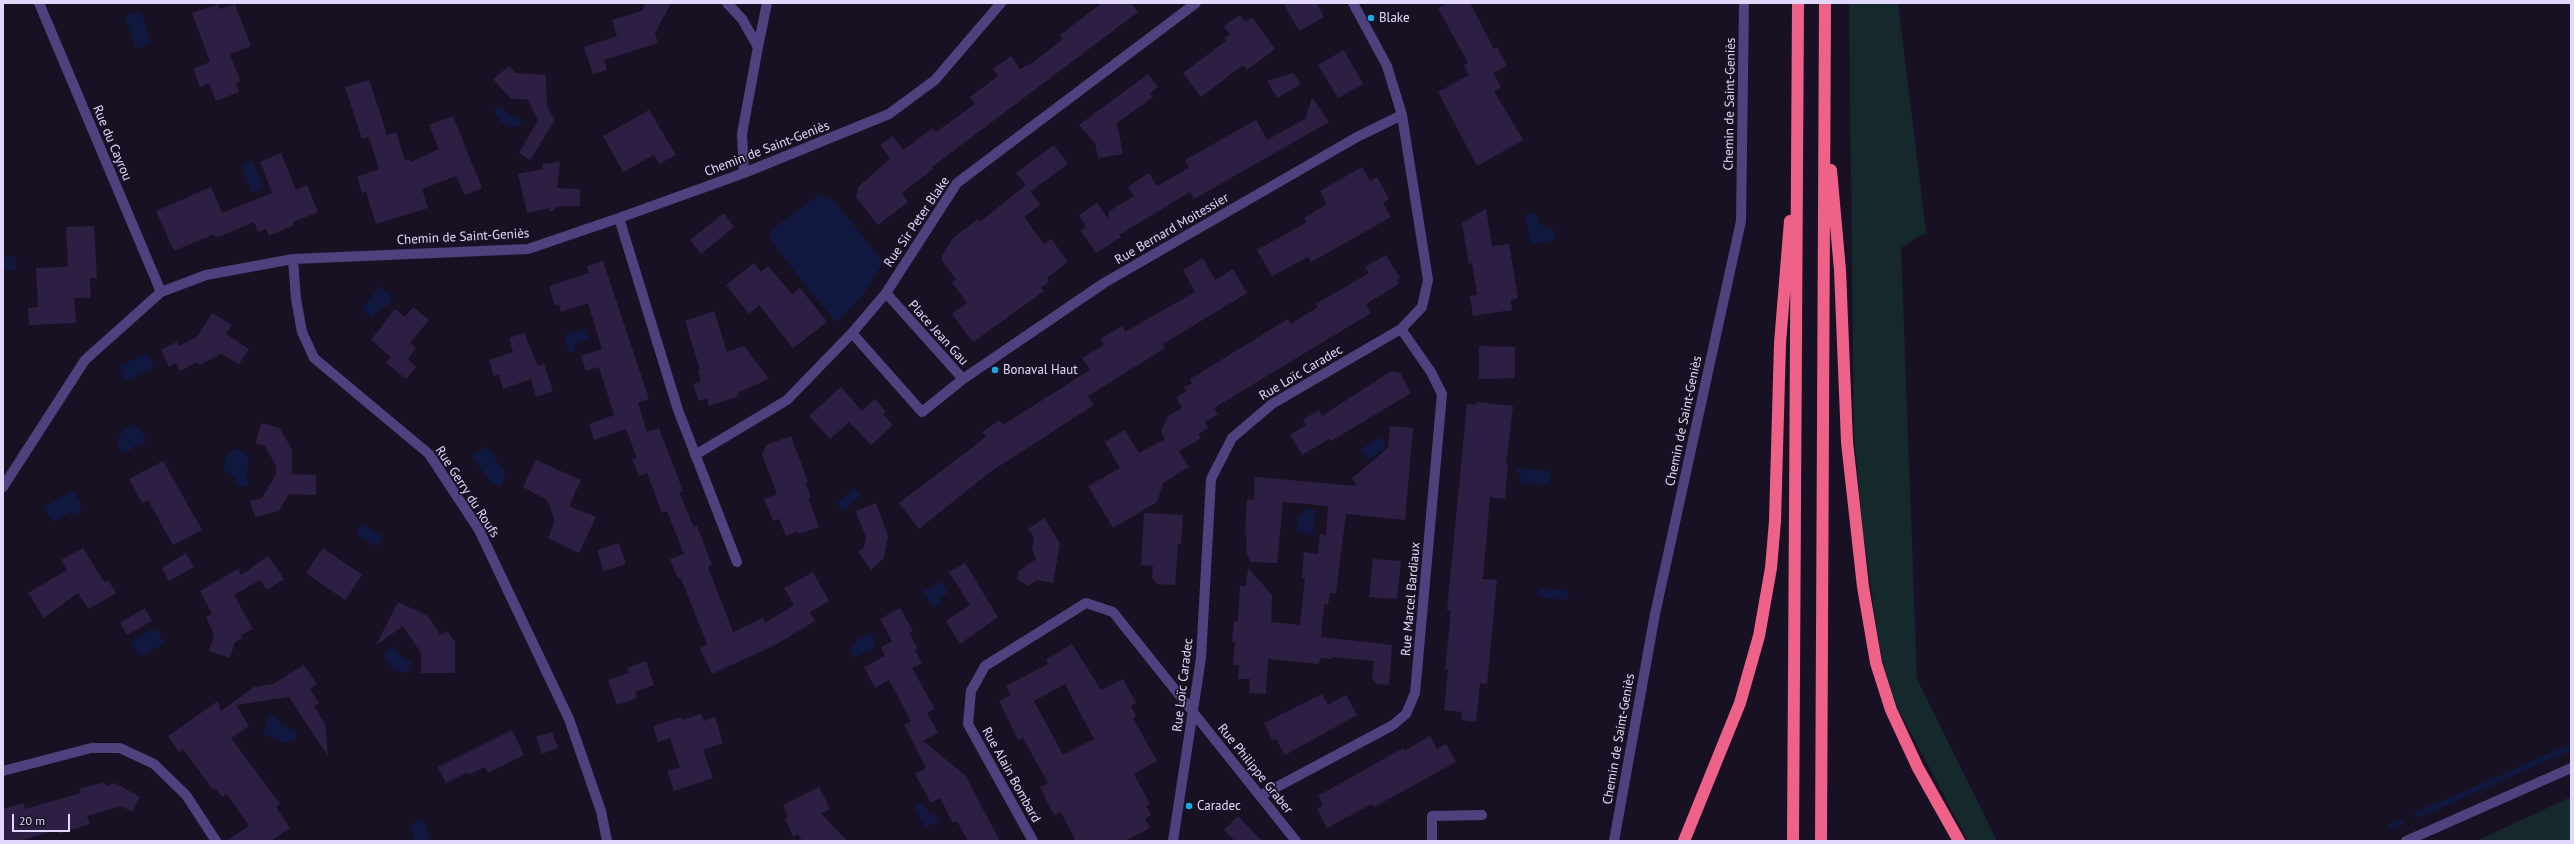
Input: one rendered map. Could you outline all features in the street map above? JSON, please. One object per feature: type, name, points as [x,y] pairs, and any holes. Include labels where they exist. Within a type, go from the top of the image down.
[{"type":"highway","points":[[1793,841],[1798,3]]},
{"type":"highway","points":[[1821,841],[1825,3]]},
{"type":"highway","points":[[1824,103],[1840,270],[1847,442],[1863,587],[1876,663],[1891,710],[1918,768],[1959,841]]},
{"type":"highway","points":[[1684,841],[1740,703],[1759,636],[1771,568],[1786,253],[1797,172]]},
{"type":"street","name":"Rue du Cayrou","points":[[39,3],[161,292]]},
{"type":"street","points":[[727,3],[742,19],[758,47]]},
{"type":"street","points":[[744,173],[742,134],[767,3]]},
{"type":"street","name":"Chemin de Saint-Geniès","points":[[3,487],[85,360],[161,292],[206,275],[293,259],[528,249],[619,218],[744,173],[849,132],[889,114],[935,80],[1001,3]]},
{"type":"street","name":"Rue Sir Peter Blake","points":[[695,455],[787,400],[852,333],[886,293],[957,183],[1196,3]]},
{"type":"street","name":"Rue Loïc Caradec","points":[[1173,841],[1201,658],[1211,479],[1232,438],[1272,404],[1401,329],[1422,307],[1428,280],[1402,114],[1387,66],[1353,3]]},
{"type":"street","name":"Chemin de Saint-Geniès","points":[[1614,841],[1655,614],[1741,221],[1744,3]]},
{"type":"street","name":"Rue Bernard Moitessier","points":[[963,379],[1104,283],[1357,137],[1402,114]]},
{"type":"street","points":[[619,218],[678,410],[737,562]]},
{"type":"street","name":"Rue Gerry du Roufs","points":[[293,259],[296,299],[302,332],[314,358],[429,454],[479,530],[569,719],[601,811],[607,841]]},
{"type":"street","name":"Place Jean Gau","points":[[852,333],[922,412],[963,379],[886,293]]},
{"type":"street","name":"Rue Marcel Bardiaux","points":[[1260,796],[1392,725],[1406,714],[1415,693],[1442,394],[1431,372],[1401,329]]},
{"type":"street","name":"Rue Alain Bombard","points":[[1033,841],[968,724],[970,692],[985,666],[1086,603],[1113,612],[1193,713]]},
{"type":"street","name":"Rue Philippe Graber","points":[[1193,713],[1296,841]]},
{"type":"street","points":[[3,771],[91,748],[120,748],[154,764],[186,795],[216,841]]},
{"type":"street","points":[[2406,841],[2571,768]]},
{"type":"street","points":[[1432,841],[1432,816],[1482,816]]},
{"type":"green space","points":[[1849,3],[1898,3],[1926,232],[1901,248],[1917,679],[1997,841],[1968,841],[1894,701],[1881,656],[1863,533],[1854,435]]},
{"type":"green space","points":[[2571,797],[2571,841],[2476,841]]},
{"type":"water","points":[[141,11],[151,43],[136,49],[125,16]]},
{"type":"water","points":[[500,106],[508,114],[520,120],[521,126],[510,127],[500,121],[494,111],[495,108]]},
{"type":"water","points":[[252,161],[264,188],[252,193],[241,166]]},
{"type":"water","points":[[818,195],[834,200],[883,262],[863,295],[836,323],[771,241],[771,230]]},
{"type":"water","points":[[1536,213],[1538,222],[1545,228],[1553,227],[1556,240],[1531,244],[1525,215]]},
{"type":"water","points":[[15,256],[16,270],[3,270],[3,257]]},
{"type":"water","points":[[380,286],[391,296],[391,299],[388,305],[377,312],[372,318],[362,309]]},
{"type":"water","points":[[586,329],[589,339],[574,344],[576,351],[569,353],[564,335]]},
{"type":"water","points":[[147,353],[154,367],[126,381],[119,367]]},
{"type":"water","points":[[134,423],[145,437],[146,442],[141,446],[135,445],[131,450],[121,453],[117,440],[123,431]]},
{"type":"water","points":[[1381,437],[1386,444],[1384,450],[1368,460],[1361,449]]},
{"type":"water","points":[[487,446],[506,474],[501,486],[492,484],[472,456]]},
{"type":"water","points":[[233,450],[243,451],[249,460],[246,476],[249,484],[236,486],[235,476],[226,472],[224,468],[225,458]]},
{"type":"water","points":[[1517,468],[1550,471],[1549,485],[1520,483],[1521,474],[1517,474]]},
{"type":"water","points":[[854,487],[861,495],[844,511],[837,504]]},
{"type":"water","points":[[73,490],[81,505],[79,506],[82,512],[75,516],[72,511],[53,522],[44,508]]},
{"type":"water","points":[[1306,509],[1315,510],[1313,534],[1297,532],[1298,515],[1304,513]]},
{"type":"water","points":[[362,524],[383,537],[377,547],[356,534]]},
{"type":"water","points":[[941,581],[948,593],[939,599],[941,603],[934,608],[923,591]]},
{"type":"water","points":[[1539,588],[1568,591],[1567,600],[1538,597]]},
{"type":"water","points":[[156,628],[165,643],[140,657],[131,642]]},
{"type":"water","points":[[871,633],[875,640],[873,648],[854,658],[850,649],[856,641]]},
{"type":"water","points":[[394,646],[401,657],[412,662],[406,674],[392,668],[383,654]]},
{"type":"water","points":[[270,713],[277,718],[281,725],[296,731],[296,740],[285,743],[263,734]]},
{"type":"water","points":[[922,803],[932,816],[935,815],[939,821],[926,828],[914,807]]},
{"type":"water","points":[[422,819],[432,841],[416,841],[409,825]]},
{"type":"building","points":[[646,3],[671,3],[655,33],[658,43],[604,60],[607,70],[593,74],[584,47],[617,36],[612,20],[642,11]]},
{"type":"building","points":[[1102,3],[1131,3],[1138,12],[932,167],[933,169],[902,193],[908,202],[878,225],[856,197],[858,187],[890,159],[880,145],[893,136],[903,150],[933,128],[936,132],[975,104],[970,97],[998,76],[993,69],[1011,56],[1020,69],[1032,63],[1063,39],[1060,35]]},
{"type":"building","points":[[1283,3],[1317,3],[1324,17],[1299,31]]},
{"type":"building","points":[[1448,3],[1470,3],[1494,49],[1497,47],[1507,66],[1493,73],[1501,87],[1494,91],[1523,140],[1477,166],[1438,92],[1469,75],[1464,65],[1468,63],[1438,8]]},
{"type":"building","points":[[218,4],[220,9],[235,4],[251,46],[230,54],[240,81],[236,83],[239,92],[216,101],[209,83],[200,87],[193,69],[210,62],[192,13]]},
{"type":"building","points":[[1240,15],[1245,22],[1252,17],[1275,49],[1247,70],[1243,65],[1201,97],[1183,73],[1226,41],[1224,38],[1230,34],[1224,26]]},
{"type":"building","points":[[1344,50],[1363,84],[1338,98],[1318,65]]},
{"type":"building","points":[[509,66],[515,73],[546,75],[547,106],[555,120],[530,160],[519,153],[538,120],[527,99],[511,99],[493,79]]},
{"type":"building","points":[[1293,73],[1301,84],[1277,98],[1267,81]]},
{"type":"building","points":[[1148,74],[1158,87],[1150,93],[1153,97],[1117,123],[1123,154],[1098,158],[1095,143],[1079,125]]},
{"type":"building","points":[[369,80],[387,135],[396,132],[405,161],[410,159],[410,162],[439,149],[429,125],[453,116],[482,188],[465,195],[456,176],[422,189],[428,208],[376,224],[366,192],[362,193],[357,177],[379,169],[369,137],[362,139],[345,87]]},
{"type":"building","points":[[1312,98],[1329,122],[1194,199],[1190,192],[1119,235],[1121,237],[1096,253],[1081,231],[1086,227],[1079,215],[1097,203],[1110,221],[1108,212],[1134,196],[1128,187],[1149,173],[1157,186],[1189,168],[1185,160],[1256,120],[1267,140],[1305,119]]},
{"type":"building","points":[[649,110],[676,155],[659,164],[654,155],[623,172],[603,136]]},
{"type":"building","points":[[1054,145],[1068,164],[1031,191],[1027,186],[1040,205],[1024,217],[1044,244],[1051,239],[1068,262],[1047,278],[1049,282],[1041,287],[1044,291],[973,342],[952,314],[967,303],[952,282],[956,279],[942,261],[942,256],[953,238],[978,219],[980,222],[1026,185],[1016,173]]},
{"type":"building","points":[[281,153],[296,190],[307,185],[318,212],[293,222],[294,225],[269,236],[266,229],[258,232],[254,222],[216,238],[214,234],[174,251],[156,211],[211,187],[222,213],[272,193],[260,162]]},
{"type":"building","points":[[560,162],[557,188],[580,189],[580,206],[562,206],[555,207],[554,211],[550,211],[550,208],[527,213],[518,174],[543,169],[542,164]]},
{"type":"building","points":[[1362,167],[1370,181],[1377,177],[1389,199],[1383,203],[1391,217],[1311,262],[1308,257],[1272,276],[1257,250],[1307,222],[1304,218],[1327,204],[1320,191]]},
{"type":"building","points":[[1486,209],[1492,246],[1509,244],[1518,298],[1511,300],[1512,310],[1473,316],[1470,296],[1477,295],[1472,263],[1469,264],[1462,223]]},
{"type":"building","points":[[724,213],[734,227],[701,254],[690,240]]},
{"type":"building","points":[[94,226],[97,278],[90,278],[91,298],[74,298],[76,323],[29,325],[28,308],[38,307],[36,268],[68,267],[66,227]]},
{"type":"building","points":[[1386,255],[1400,278],[1397,279],[1399,284],[1366,304],[1371,313],[1214,408],[1218,414],[1205,422],[1208,428],[1198,434],[1201,438],[1179,451],[1189,467],[1163,483],[1157,502],[1113,528],[1088,486],[1120,468],[1105,442],[1125,430],[1139,453],[1165,439],[1161,432],[1168,416],[1182,408],[1176,397],[1187,391],[1184,387],[1192,383],[1190,379],[1288,319],[1291,324],[1318,307],[1316,304],[1369,273],[1365,267]]},
{"type":"building","points":[[1203,258],[1215,280],[1233,269],[1247,293],[1163,344],[1165,348],[1088,396],[1094,405],[990,472],[919,529],[899,503],[986,437],[982,432],[1000,420],[1003,425],[1090,370],[1082,358],[1104,345],[1100,339],[1122,326],[1125,332],[1195,292],[1183,270]]},
{"type":"building","points":[[603,261],[649,399],[638,403],[647,432],[659,428],[683,491],[679,492],[694,527],[697,526],[712,565],[708,567],[733,632],[763,618],[765,623],[794,605],[784,588],[813,572],[829,601],[810,612],[815,621],[775,645],[712,674],[700,648],[707,644],[681,578],[678,579],[670,559],[684,554],[667,511],[662,513],[647,473],[639,476],[632,459],[637,458],[626,429],[594,440],[589,424],[614,415],[599,367],[586,371],[581,356],[602,349],[588,303],[561,312],[559,304],[555,306],[549,286],[589,273],[587,266]]},
{"type":"building","points":[[754,263],[761,272],[768,266],[792,294],[800,288],[827,322],[793,348],[759,305],[749,314],[726,285]]},
{"type":"building","points":[[413,307],[429,320],[410,343],[416,348],[408,359],[416,367],[406,379],[386,363],[391,357],[371,340],[395,309],[405,317]]},
{"type":"building","points":[[714,311],[727,352],[744,346],[769,379],[737,393],[739,396],[709,406],[707,398],[699,401],[693,384],[701,381],[698,371],[700,370],[685,321]]},
{"type":"building","points":[[212,313],[232,325],[226,334],[249,349],[239,364],[221,354],[199,365],[197,362],[180,371],[176,363],[169,367],[161,350],[177,342],[179,346],[197,337]]},
{"type":"building","points":[[524,333],[538,366],[544,364],[553,391],[536,397],[531,379],[503,389],[499,374],[494,376],[489,360],[513,352],[509,338]]},
{"type":"building","points":[[1479,346],[1515,347],[1515,378],[1479,379]]},
{"type":"building","points":[[1391,371],[1400,373],[1411,393],[1331,441],[1329,439],[1302,455],[1290,435],[1306,425],[1303,420],[1319,410],[1322,416]]},
{"type":"building","points":[[841,387],[862,411],[875,399],[886,412],[883,414],[893,425],[871,445],[849,422],[830,439],[809,416]]},
{"type":"building","points":[[1476,402],[1513,406],[1506,464],[1508,464],[1505,499],[1490,497],[1483,579],[1497,580],[1487,684],[1480,683],[1476,722],[1461,720],[1462,712],[1444,710],[1448,669],[1445,669],[1451,611],[1447,610],[1467,404],[1476,405]]},
{"type":"building","points":[[261,423],[280,428],[292,450],[292,474],[316,475],[316,495],[289,494],[279,511],[255,517],[250,501],[262,498],[276,474],[276,466],[265,446],[256,443]]},
{"type":"building","points":[[1390,426],[1413,428],[1405,520],[1346,514],[1336,593],[1330,593],[1328,605],[1324,604],[1321,637],[1392,645],[1389,685],[1377,684],[1372,678],[1374,661],[1333,657],[1332,659],[1320,658],[1319,664],[1268,659],[1266,694],[1249,693],[1250,679],[1238,679],[1239,665],[1233,665],[1235,642],[1232,642],[1234,621],[1238,621],[1240,586],[1246,586],[1248,568],[1272,595],[1271,622],[1300,625],[1305,578],[1302,578],[1304,552],[1318,554],[1320,534],[1326,535],[1328,506],[1283,502],[1277,563],[1251,562],[1246,552],[1247,535],[1245,535],[1247,499],[1254,500],[1255,477],[1357,486],[1352,478],[1388,448]]},
{"type":"building","points":[[791,436],[808,482],[805,483],[811,497],[808,498],[819,527],[799,534],[798,531],[786,536],[779,519],[773,521],[764,499],[777,494],[762,455],[766,445]]},
{"type":"building","points":[[536,460],[581,480],[569,506],[596,517],[579,553],[548,538],[555,521],[547,500],[523,487]]},
{"type":"building","points":[[163,461],[202,530],[173,545],[148,500],[142,503],[129,479]]},
{"type":"building","points":[[876,503],[888,536],[884,558],[871,570],[858,552],[864,547],[866,538],[856,511]]},
{"type":"building","points":[[1144,513],[1183,515],[1181,544],[1178,544],[1175,585],[1157,584],[1152,578],[1153,566],[1141,565]]},
{"type":"building","points":[[1044,518],[1060,543],[1053,583],[1037,580],[1028,586],[1017,579],[1019,571],[1036,559],[1032,548],[1034,538],[1028,529]]},
{"type":"building","points":[[619,543],[626,564],[604,571],[597,550]]},
{"type":"building","points":[[83,548],[104,582],[108,580],[116,593],[89,609],[78,593],[44,618],[28,593],[67,570],[61,560]]},
{"type":"building","points":[[323,548],[362,575],[345,600],[306,573]]},
{"type":"building","points":[[186,553],[194,567],[169,581],[162,568]]},
{"type":"building","points":[[268,556],[284,579],[267,590],[260,580],[234,595],[253,629],[241,635],[243,638],[235,642],[230,658],[209,651],[214,635],[206,617],[212,614],[200,591],[238,569],[241,575]]},
{"type":"building","points":[[1373,559],[1401,561],[1397,599],[1369,597]]},
{"type":"building","points":[[965,563],[998,617],[960,644],[946,621],[970,605],[949,572]]},
{"type":"building","points":[[398,602],[428,616],[440,635],[447,631],[455,642],[455,673],[421,673],[421,653],[403,626],[376,645]]},
{"type":"building","points":[[145,608],[152,621],[127,635],[120,623]]},
{"type":"building","points":[[900,608],[913,631],[909,633],[918,649],[915,650],[922,663],[912,668],[935,709],[927,713],[938,732],[923,741],[965,775],[1000,841],[968,841],[957,821],[953,823],[940,798],[931,803],[915,774],[926,768],[904,725],[911,721],[889,680],[875,688],[864,667],[885,656],[881,647],[892,641],[880,619]]},
{"type":"building","points":[[1072,644],[1101,690],[1123,679],[1136,703],[1131,706],[1136,716],[1133,718],[1157,761],[1134,774],[1150,804],[1146,806],[1151,815],[1145,819],[1150,828],[1125,841],[1076,841],[1061,812],[1054,815],[1040,787],[1048,783],[1023,738],[1018,740],[999,701],[1011,695],[1006,686],[1048,664],[1046,660]],"holes":[[[1065,684],[1094,739],[1063,755],[1034,701]]]},
{"type":"building","points":[[646,661],[654,685],[635,692],[637,698],[617,705],[608,680],[629,673],[627,668]]},
{"type":"building","points":[[304,665],[317,684],[310,689],[319,703],[314,706],[325,724],[328,756],[289,697],[236,705],[249,726],[231,738],[280,804],[276,807],[290,828],[271,841],[226,841],[249,826],[227,794],[222,797],[215,788],[213,790],[183,749],[179,752],[168,736],[218,701],[221,711],[254,687],[273,684]]},
{"type":"building","points":[[1322,694],[1328,705],[1346,695],[1357,715],[1285,755],[1276,739],[1273,741],[1264,723]]},
{"type":"building","points":[[701,714],[704,721],[715,717],[723,743],[703,750],[713,778],[674,791],[667,771],[680,767],[670,738],[658,742],[653,726],[681,717],[682,720]]},
{"type":"building","points":[[512,730],[524,755],[488,773],[485,767],[469,775],[468,772],[446,783],[438,767]]},
{"type":"building","points":[[552,732],[558,748],[542,754],[536,737]]},
{"type":"building","points":[[1430,736],[1437,749],[1446,744],[1456,762],[1374,807],[1372,804],[1327,828],[1317,809],[1323,805],[1318,796],[1403,748],[1404,751]]},
{"type":"building","points":[[104,782],[106,786],[115,783],[140,797],[132,812],[122,806],[87,816],[90,824],[59,834],[58,830],[18,841],[3,841],[3,809],[23,803],[25,809],[81,793],[79,789]]},
{"type":"building","points":[[819,787],[830,809],[821,813],[847,841],[802,841],[798,834],[793,837],[785,818],[788,817],[783,805]]},
{"type":"building","points":[[1238,816],[1262,841],[1235,841],[1224,830]]},
{"type":"waterway","points":[[2417,815],[2571,747]]},
{"type":"waterway","points":[[2391,826],[2401,823]]},
{"type":"place","name":"Blake","points":[[1371,18]]},
{"type":"place","name":"Bonaval Haut","points":[[995,370]]},
{"type":"place","name":"Caradec","points":[[1189,806]]}]
